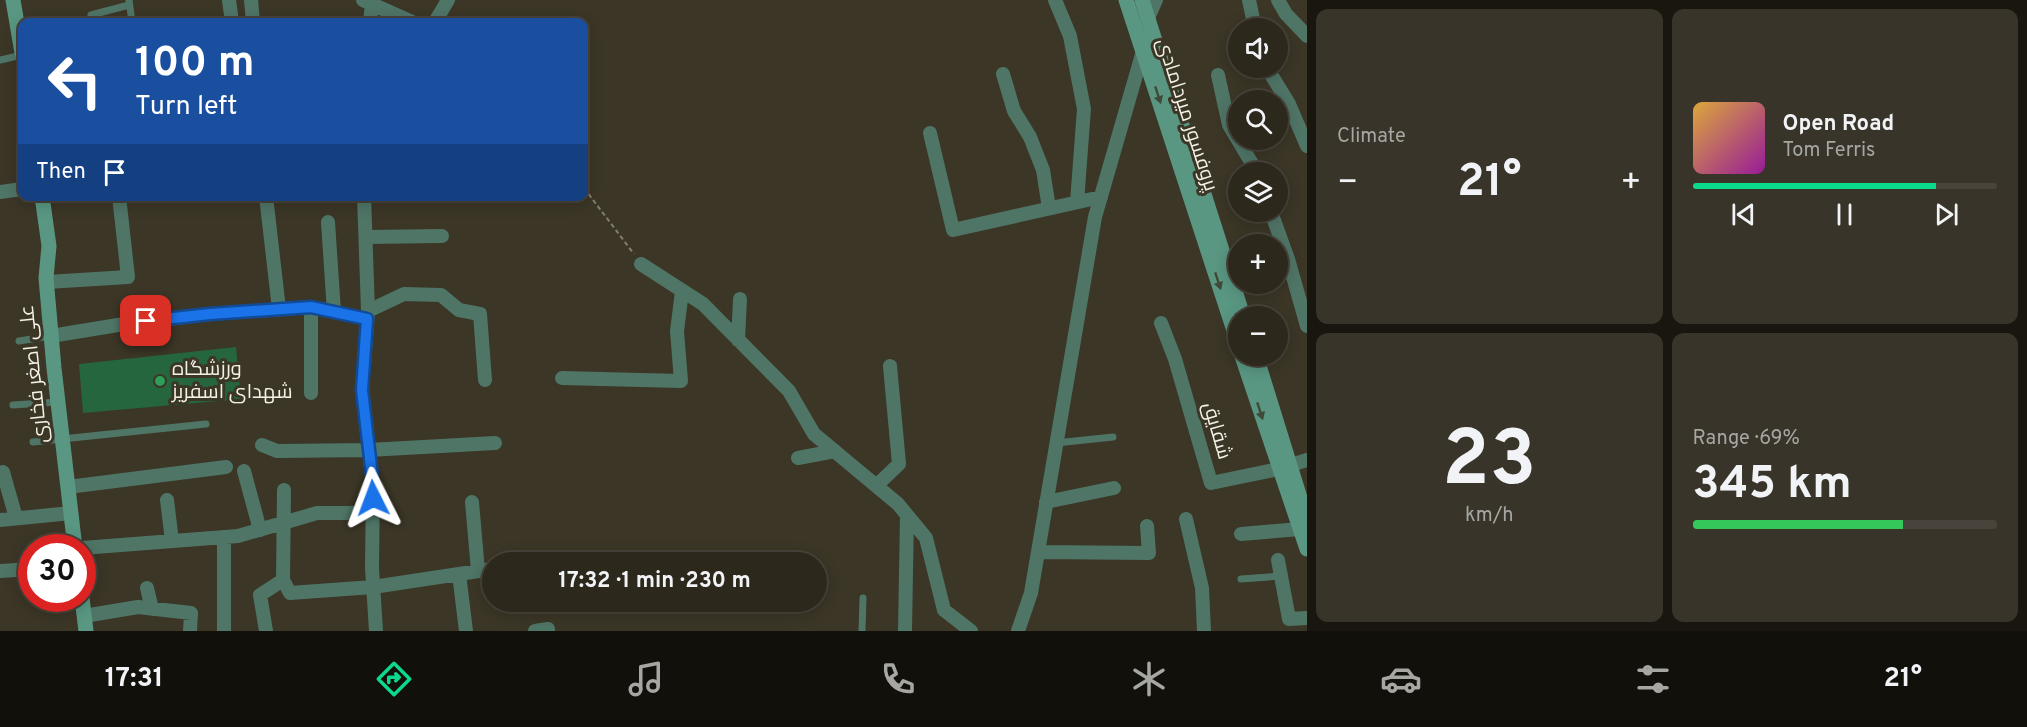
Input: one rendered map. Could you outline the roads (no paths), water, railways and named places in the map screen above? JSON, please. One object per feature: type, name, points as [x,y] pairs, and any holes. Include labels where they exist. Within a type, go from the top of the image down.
[{"type":"main road","points":[[13,0],[18,30]]},
{"type":"main road","name":"پروفسور میردامادی","points":[[1126,0],[1228,312]]},
{"type":"main road","name":"پروفسور میردامادی","points":[[1142,0],[1240,306]]},
{"type":"main road","name":"علی اصغر فخاری","points":[[43,201],[49,246],[46,282],[73,534]]},
{"type":"main road","points":[[1246,366],[1285,467],[1304,524],[1307,549]]},
{"type":"main road","points":[[1259,366],[1285,467]]},
{"type":"street","points":[[229,0],[231,18]]},
{"type":"street","points":[[251,0],[253,18]]},
{"type":"street","points":[[437,18],[448,0]]},
{"type":"street","points":[[1055,0],[1070,36],[1084,109],[1077,202]]},
{"type":"street","points":[[1148,18],[1156,0]]},
{"type":"street","points":[[1249,0],[1253,18]]},
{"type":"street","points":[[1278,0],[1286,14],[1307,36]]},
{"type":"street","points":[[368,2],[370,18]]},
{"type":"street","points":[[368,2],[403,18]]},
{"type":"street","points":[[1018,631],[1031,593],[1095,217],[1143,51]]},
{"type":"street","points":[[1003,74],[1014,111],[1030,137],[1043,170],[1048,208]]},
{"type":"street","points":[[1218,75],[1229,125],[1251,162]]},
{"type":"street","points":[[1273,78],[1289,104],[1307,146]]},
{"type":"street","points":[[930,133],[953,230],[1101,197]]},
{"type":"street","points":[[0,192],[18,190]]},
{"type":"street","points":[[46,282],[128,277],[120,201]]},
{"type":"street","points":[[267,201],[279,309]]},
{"type":"street","points":[[364,201],[368,315],[362,390],[373,484],[373,587],[376,631]]},
{"type":"street","points":[[328,222],[334,312]]},
{"type":"street","points":[[1275,222],[1307,326]]},
{"type":"street","points":[[367,237],[442,236]]},
{"type":"street","points":[[641,264],[703,304],[789,391],[814,434],[907,515],[926,538],[944,610],[968,630]]},
{"type":"street","points":[[562,378],[681,381],[677,331],[682,291]]},
{"type":"street","points":[[51,336],[124,324],[279,309],[311,307],[368,315],[404,294],[432,294],[441,295],[459,310],[480,314],[485,380]]},
{"type":"street","points":[[738,340],[740,298]]},
{"type":"street","points":[[311,307],[311,393]]},
{"type":"street","name":"شقایق","points":[[1161,324],[1176,358],[1210,483],[1285,467]]},
{"type":"street","points":[[876,486],[899,464],[890,366]]},
{"type":"street","points":[[262,445],[278,451],[369,450],[495,443]]},
{"type":"street","points":[[798,458],[835,451]]},
{"type":"street","points":[[1285,467],[1307,460]]},
{"type":"street","points":[[68,488],[226,467]]},
{"type":"street","points":[[244,471],[260,530]]},
{"type":"street","points":[[3,472],[16,518]]},
{"type":"street","points":[[1046,502],[1114,489]]},
{"type":"street","points":[[284,490],[283,580],[290,593],[373,587],[482,570]]},
{"type":"street","points":[[167,500],[172,541]]},
{"type":"street","points":[[472,502],[482,554]]},
{"type":"street","points":[[0,520],[71,513]]},
{"type":"street","points":[[96,547],[238,536],[316,513],[372,513]]},
{"type":"street","points":[[905,631],[907,515]]},
{"type":"street","points":[[1186,519],[1202,588],[1204,631]]},
{"type":"street","points":[[1241,534],[1304,524]]},
{"type":"street","points":[[1038,552],[1149,553],[1147,526]]},
{"type":"street","points":[[224,537],[224,631]]},
{"type":"street","points":[[1278,560],[1289,619],[1307,618]]},
{"type":"street","points":[[0,571],[18,570]]},
{"type":"street","points":[[459,574],[466,631]]},
{"type":"street","points":[[266,631],[260,595],[283,580]]},
{"type":"street","points":[[147,588],[153,609]]},
{"type":"street","points":[[85,623],[138,607],[191,613],[190,631]]},
{"type":"street","points":[[535,631],[548,629],[548,631]]},
{"type":"lane","points":[[92,15],[129,3],[131,18]]},
{"type":"lane","points":[[0,60],[18,55]]},
{"type":"lane","points":[[19,340],[51,336]]},
{"type":"lane","points":[[14,405],[58,402]]},
{"type":"lane","points":[[33,442],[206,424]]},
{"type":"lane","points":[[1056,443],[1113,437]]},
{"type":"lane","points":[[1241,579],[1281,576]]},
{"type":"lane","points":[[862,631],[863,598]]},
{"type":"place","name":"ورزشگاه شهدای اسفریز","points":[[160,381]]}]
